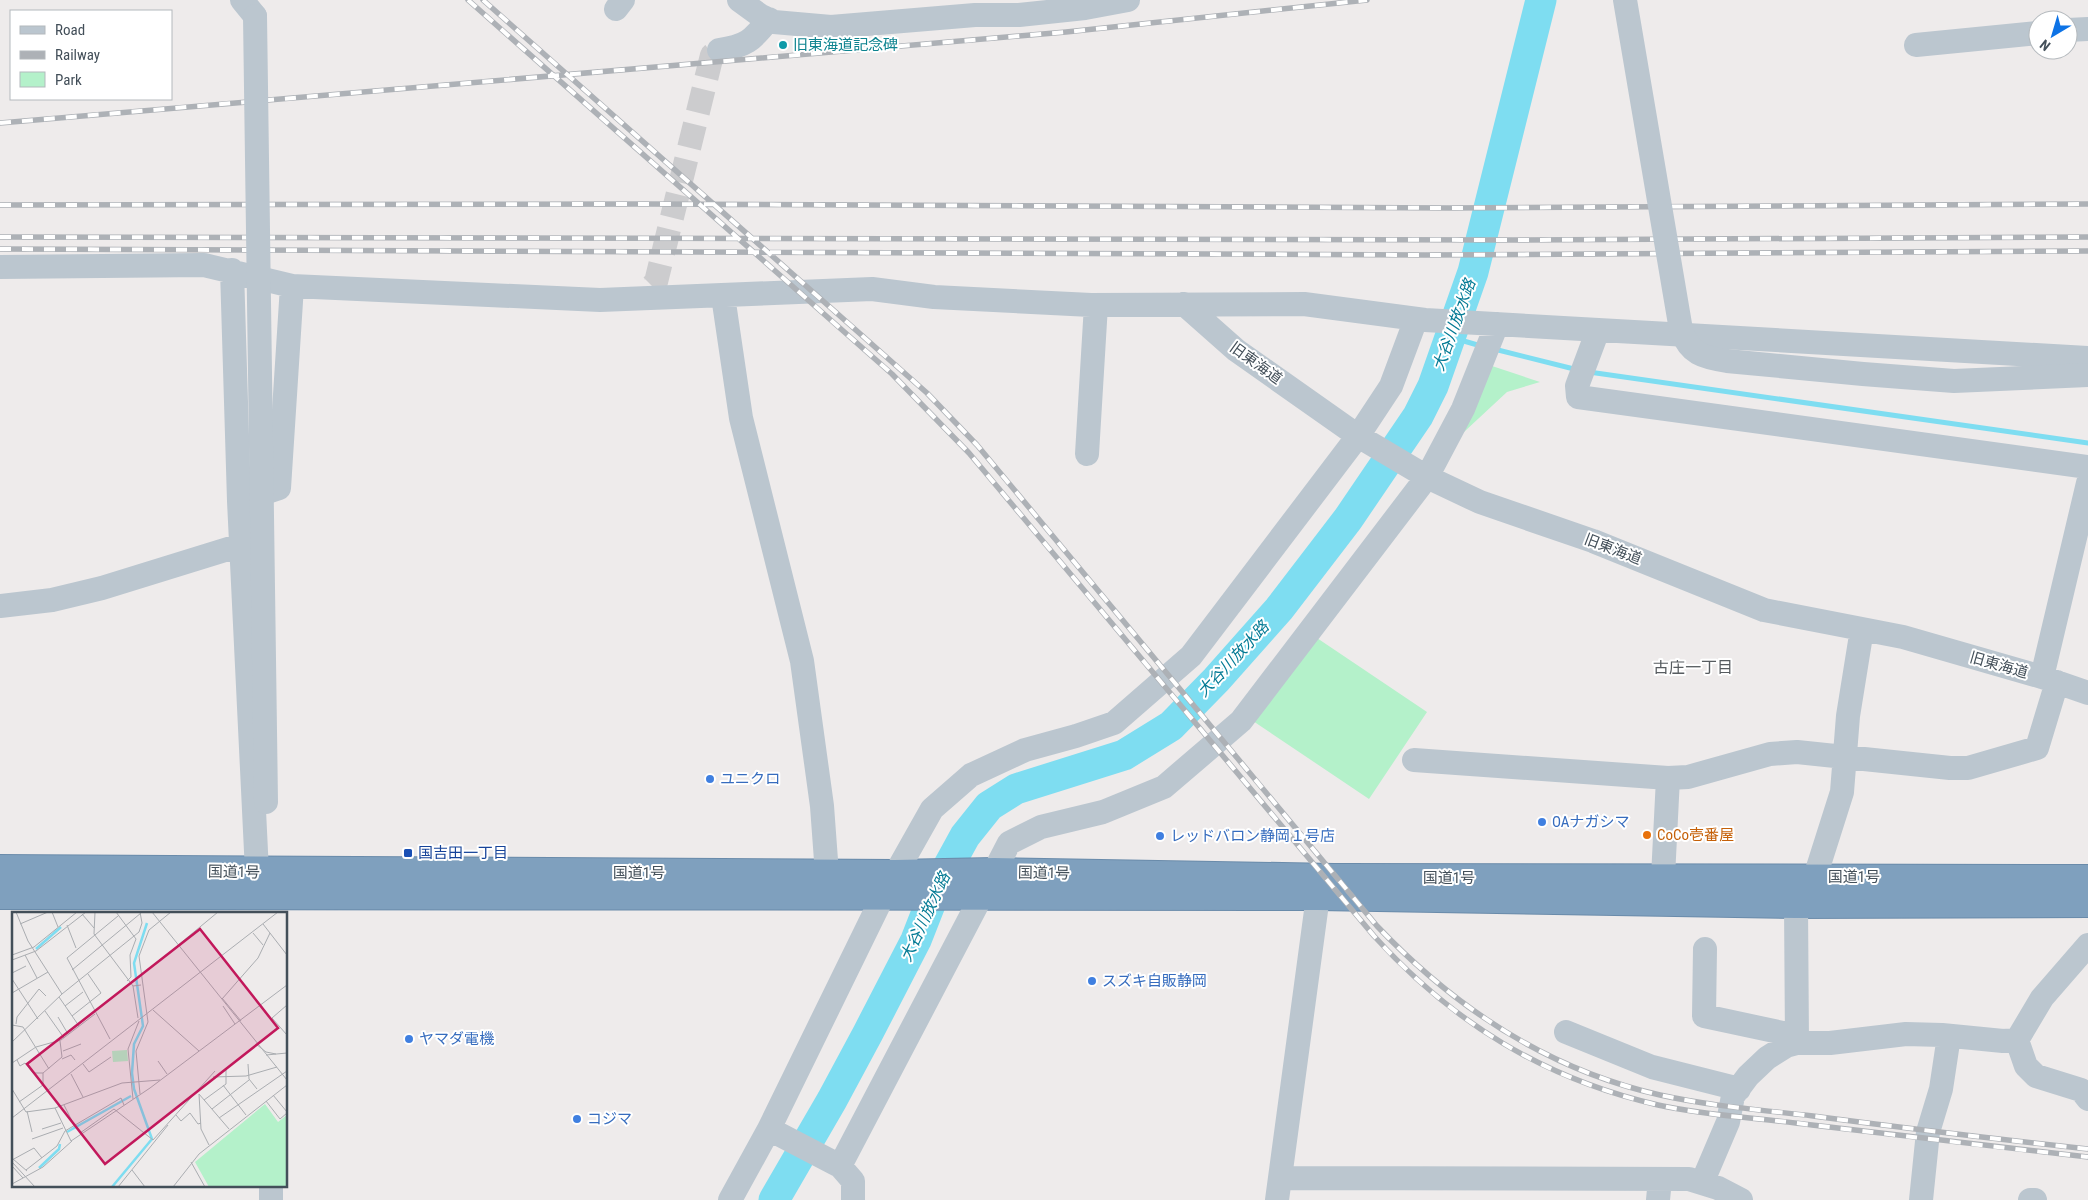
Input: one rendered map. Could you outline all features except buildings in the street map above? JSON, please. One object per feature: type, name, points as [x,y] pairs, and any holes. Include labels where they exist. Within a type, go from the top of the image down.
[{"type":"highway","name":"国道1号","points":[[0,870],[268,888],[896,885],[1334,878],[2088,878]]},
{"type":"highway","name":"国道1号","points":[[0,895],[827,874],[896,885]]},
{"type":"highway","name":"国道1号","points":[[983,884],[1318,896],[1796,904],[2088,903]]},
{"type":"street","points":[[738,0],[774,22],[831,28],[975,8],[1019,15],[1084,8],[1128,0]]},
{"type":"street","points":[[1625,0],[1681,330],[1686,342],[1694,351],[1707,358],[1727,361],[1954,381],[2088,375]]},
{"type":"street","points":[[250,5],[268,888]]},
{"type":"street","points":[[719,50],[741,46],[755,38],[769,19]]},
{"type":"street","points":[[1916,45],[2028,34]]},
{"type":"street","points":[[0,268],[204,265],[232,270],[292,286],[600,300],[872,289],[934,297],[1096,304],[1304,304],[1420,320],[2088,358]]},
{"type":"street","points":[[232,270],[241,545],[268,888]]},
{"type":"street","points":[[543,297],[545,285],[652,286]]},
{"type":"street","points":[[239,501],[279,488],[292,286]]},
{"type":"street","points":[[723,296],[741,418],[802,661],[822,806],[827,874]]},
{"type":"street","points":[[1087,454],[1096,304]]},
{"type":"street","name":"旧東海道","points":[[1184,304],[1236,350],[1358,436],[1427,477],[1480,502],[1593,541],[1764,610],[1903,637],[2088,693]]},
{"type":"street","points":[[730,1200],[896,885],[932,808],[971,775],[1024,750],[1076,736],[1114,723],[1191,656],[1358,436],[1391,386],[1420,320]]},
{"type":"street","points":[[836,1163],[983,884],[1009,844],[1041,826],[1103,812],[1164,787],[1241,721],[1427,477],[1463,409],[1493,324]]},
{"type":"street","points":[[1598,330],[1577,386],[1578,396],[2088,467]]},
{"type":"street","points":[[1414,760],[1668,778],[1688,777],[1770,754],[1798,752],[1950,768],[1968,768],[2037,748],[2088,483]]},
{"type":"street","points":[[0,606],[52,600],[102,588],[241,545]]},
{"type":"street","points":[[1815,877],[1842,792],[1848,716],[1862,629]]},
{"type":"street","points":[[1663,877],[1668,778]]},
{"type":"street","points":[[1318,896],[1279,1189],[1659,1189],[1689,1179],[1718,1188],[1741,1200]]},
{"type":"street","points":[[1796,904],[1797,1040]]},
{"type":"street","points":[[2088,945],[2042,998],[2017,1040],[2026,1066],[2036,1076],[2081,1090],[2088,1099]]},
{"type":"street","points":[[1705,949],[1704,1016],[1797,1040],[1830,1043],[1906,1034],[2003,1041],[2017,1040]]},
{"type":"street","points":[[1566,1032],[1652,1067],[1739,1089]]},
{"type":"street","points":[[1922,1200],[1928,1132],[1941,1089],[1949,1036]]},
{"type":"street","points":[[1702,1183],[1728,1122],[1733,1096],[1748,1076],[1768,1058],[1797,1040]]},
{"type":"street","points":[[769,1129],[836,1163],[854,1182],[853,1200]]},
{"type":"street","points":[[2030,1200],[2035,1200]]},
{"type":"green space","points":[[1489,365],[1540,382],[1507,392],[1450,445]]},
{"type":"green space","points":[[1311,634],[1427,712],[1369,799],[1253,721]]},
{"type":"waterway","name":"大谷川放水路","points":[[774,1200],[868,1033],[916,940],[936,889],[965,836],[989,806],[1016,789],[1124,755],[1171,726],[1216,680],[1279,609],[1348,519],[1418,416],[1433,386],[1473,272],[1541,0]]},
{"type":"waterway","points":[[1450,337],[1481,346]]},
{"type":"waterway","points":[[1494,349],[1578,370]]},
{"type":"waterway","points":[[1589,372],[2088,443]]},
{"type":"tunnel","points":[[652,286],[656,282],[712,55],[719,50]]},
{"type":"railway","points":[[468,0],[892,374],[969,453],[1374,936],[1435,995],[1468,1020],[1502,1043],[1576,1080],[1616,1094],[1658,1105],[1715,1114],[2088,1157]]},
{"type":"railway","points":[[483,0],[927,393],[977,445],[1377,926],[1407,956],[1472,1009],[1506,1032],[1580,1070],[1619,1084],[1660,1095],[1736,1107],[2088,1149]]},
{"type":"railway","points":[[0,123],[1066,32],[1367,0]]},
{"type":"railway","points":[[0,205],[646,204],[1449,208],[2088,204]]},
{"type":"railway","points":[[0,237],[1519,240],[2088,237]]},
{"type":"railway","points":[[0,249],[1425,255],[2088,251]]},
{"type":"place","name":"旧東海道記念碑","points":[[783,45]]},
{"type":"place","name":"ユニクロ","points":[[710,779]]},
{"type":"place","name":"OAナガシマ","points":[[1542,822]]},
{"type":"place","name":"CoCo壱番屋","points":[[1647,835]]},
{"type":"place","name":"レッドバロン静岡１号店","points":[[1160,836]]},
{"type":"place","name":"国吉田一丁目","points":[[408,853]]},
{"type":"place","name":"スズキ自販静岡","points":[[1092,981]]},
{"type":"place","name":"ヤマダ電機","points":[[409,1039]]},
{"type":"place","name":"コジマ","points":[[577,1119]]},
{"type":"district","name":"古庄一丁目","points":[[1693,667]]}]
